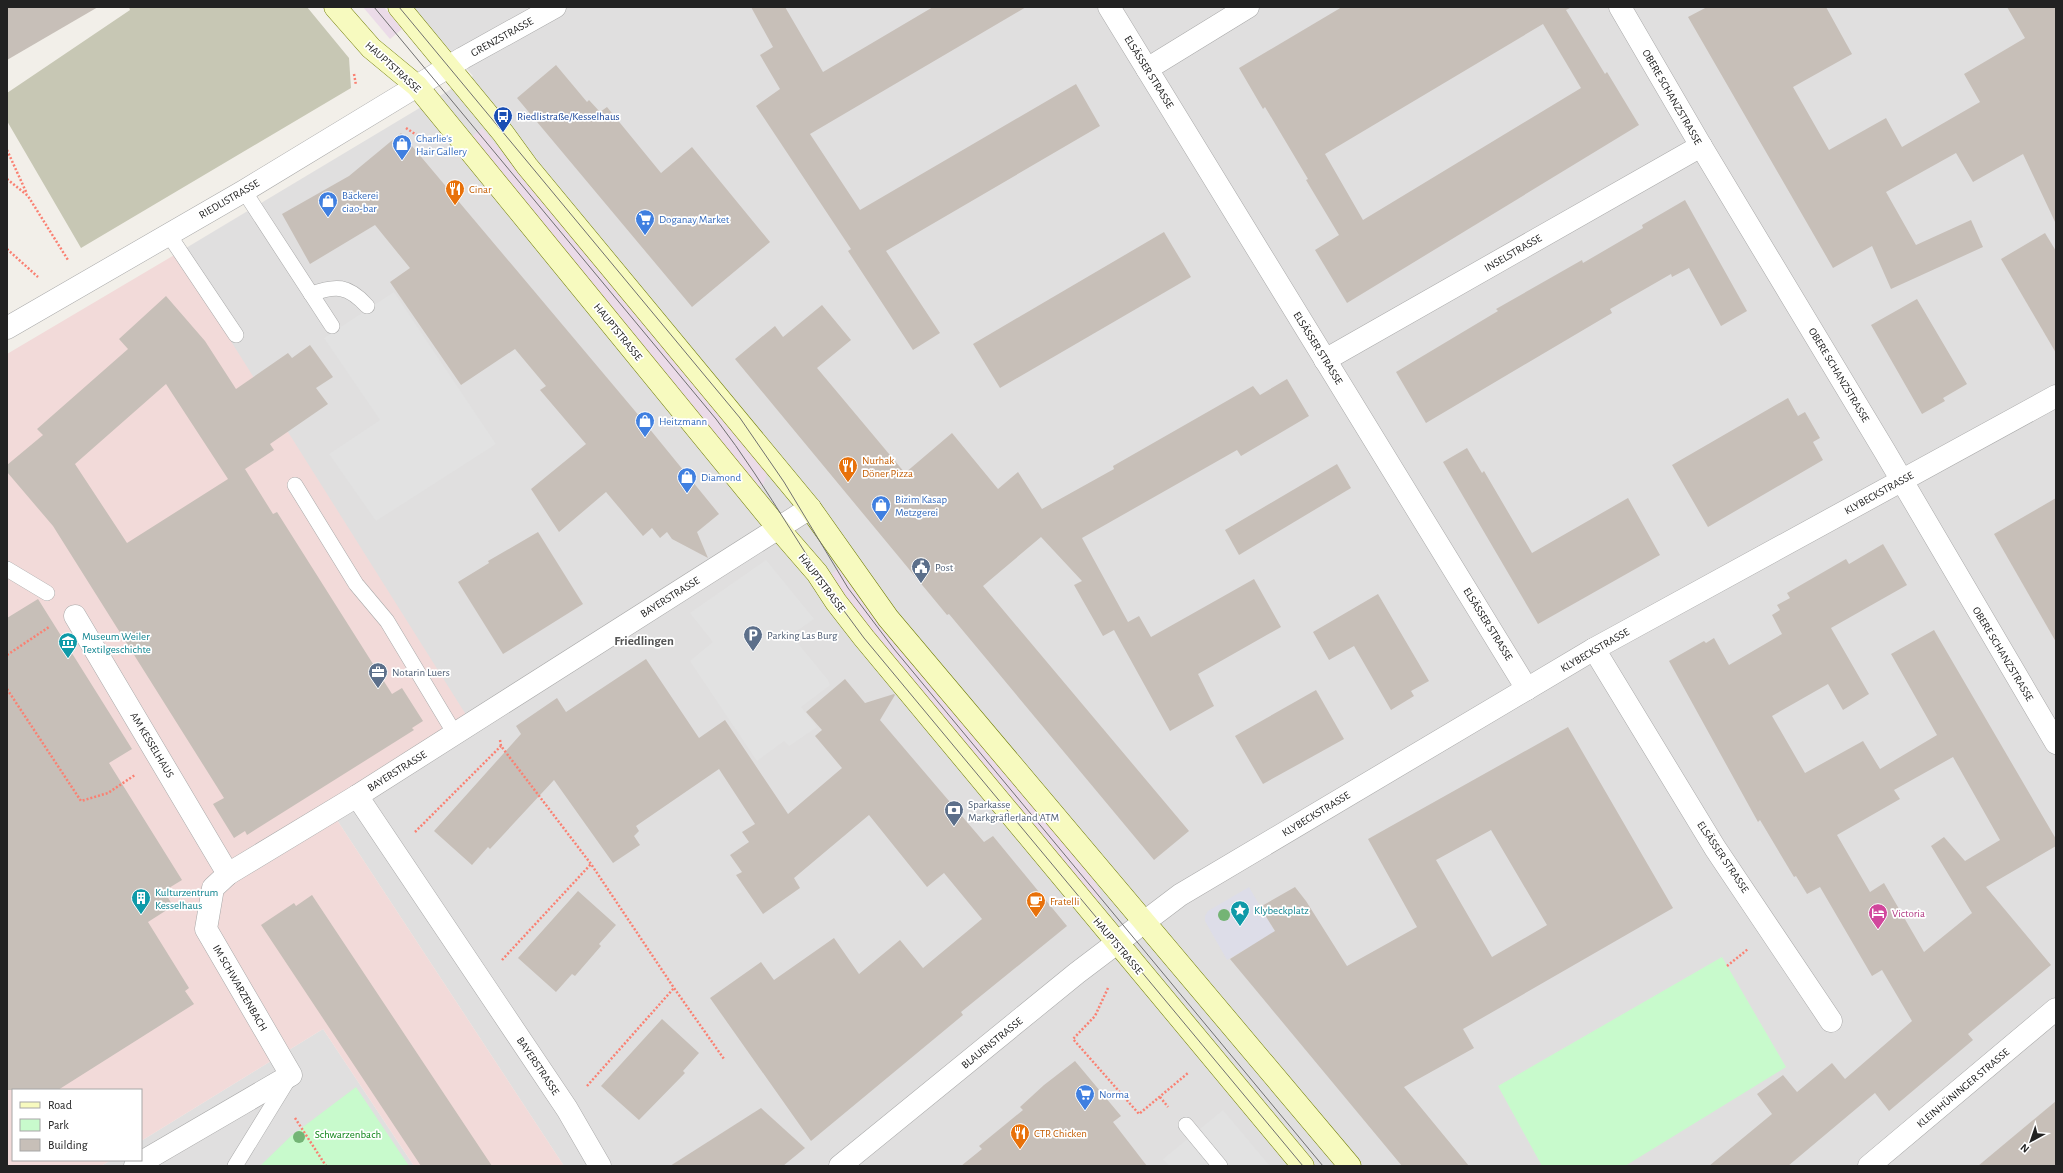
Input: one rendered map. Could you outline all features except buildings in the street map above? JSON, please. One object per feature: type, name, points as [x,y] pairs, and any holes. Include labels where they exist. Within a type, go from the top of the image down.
[{"type":"main road","name":"HAUPTSTRASSE","points":[[335,7],[371,48],[416,86],[778,528],[817,573],[836,602],[868,644],[1303,1166]]},
{"type":"main road","points":[[399,7],[503,133],[527,166],[810,508],[888,618],[1350,1166]]},
{"type":"street","name":"GRENZSTRASSE","points":[[449,67],[555,7]]},
{"type":"street","name":"ELSÄSSER STRASSE","points":[[1109,7],[1527,689]]},
{"type":"street","points":[[1147,69],[1248,7]]},
{"type":"street","name":"OBERE SCHANZSTRASSE","points":[[1620,7],[2056,743]]},
{"type":"street","name":"RIEDLISTRASSE","points":[[7,328],[244,191],[449,67]]},
{"type":"street","name":"INSELSTRASSE","points":[[1325,360],[1701,146]]},
{"type":"street","name":"KLYBECKSTRASSE","points":[[1145,922],[1180,895],[1594,649],[2056,396]]},
{"type":"street","name":"BAYERSTRASSE","points":[[600,1166],[567,1109],[357,796],[810,508]]},
{"type":"street","name":"AM KESSELHAUS","points":[[70,611],[228,874]]},
{"type":"street","name":"ELSÄSSER STRASSE","points":[[1594,649],[1715,848],[1832,1021]]},
{"type":"street","name":"IM SCHWARZENBACH","points":[[291,1076],[206,929],[213,888],[228,874],[357,796]]},
{"type":"street","name":"BLAUENSTRASSE","points":[[840,1166],[1070,978],[1145,922]]},
{"type":"street","name":"KLEINHÜNINGER STRASSE","points":[[1869,1166],[2056,1009]]},
{"type":"street","points":[[135,1166],[291,1076]]},
{"type":"lane","points":[[244,191],[332,326]]},
{"type":"lane","points":[[169,234],[236,335]]},
{"type":"lane","points":[[311,294],[330,288],[345,289],[358,295],[367,306]]},
{"type":"lane","points":[[295,485],[356,584],[387,621],[455,734]]},
{"type":"lane","points":[[7,569],[47,593]]},
{"type":"lane","points":[[235,1166],[291,1076]]},
{"type":"lane","points":[[1186,1126],[1220,1166]]},
{"type":"path","points":[[7,150],[28,196],[83,284]]},
{"type":"path","points":[[7,179],[28,196]]},
{"type":"path","points":[[7,249],[61,297]]},
{"type":"path","points":[[7,655],[58,622],[70,611]]},
{"type":"path","points":[[7,689],[81,801],[108,793],[160,759]]},
{"type":"path","points":[[494,708],[501,746],[591,864],[674,988],[724,1059]]},
{"type":"path","points":[[395,852],[501,746]]},
{"type":"path","points":[[482,982],[591,864]]},
{"type":"path","points":[[1110,985],[1094,1016],[1073,1039],[1139,1114],[1190,1072]]},
{"type":"path","points":[[567,1109],[674,988]]},
{"type":"shaded area","points":[[129,7],[307,7],[349,58],[351,88],[81,248],[7,121],[7,93],[130,10]]},
{"type":"shaded area","points":[[363,7],[384,7],[402,29],[390,39]]},
{"type":"shaded area","points":[[412,7],[2056,7],[2056,1166],[564,1166],[337,820],[176,254],[473,76]]},
{"type":"shaded area","points":[[482,128],[762,464],[767,474],[763,485],[758,486],[471,137]]},
{"type":"shaded area","points":[[176,254],[475,729],[337,820],[564,1166],[414,1166],[323,1029],[142,1140],[142,1089],[12,1089],[12,1161],[109,1161],[101,1166],[7,1166],[7,354]]},
{"type":"shaded area","points":[[394,292],[496,444],[376,521],[329,454],[380,420],[324,338]]},
{"type":"shaded area","name":"Parking Las Burg","points":[[766,560],[814,619],[791,635],[828,680],[830,685],[801,707],[817,727],[789,746],[784,741],[757,761],[690,661],[713,642],[690,613]]},
{"type":"shaded area","points":[[843,565],[1093,879],[1100,891],[1101,898],[1098,902],[1094,902],[827,577]]},
{"type":"shaded area","name":"Klybeckplatz","points":[[1249,887],[1275,932],[1227,960],[1205,921],[1205,916],[1208,911]]},
{"type":"shaded area","points":[[323,1029],[414,1166],[101,1166],[109,1161],[142,1161],[142,1140]]},
{"type":"shaded area","points":[[1223,1110],[1270,1166],[1169,1166],[1163,1159]]},
{"type":"green space","points":[[1722,957],[1786,1067],[1625,1166],[1542,1166],[1498,1086]]},
{"type":"green space","name":"Schwarzenbach","points":[[356,1087],[409,1166],[260,1166],[291,1136]]},
{"type":"tram line","points":[[374,7],[716,419],[736,446],[826,584],[864,638],[1303,1166]]},
{"type":"tram line","points":[[399,7],[740,418],[784,482],[848,588],[894,649],[1323,1166]]},
{"type":"place","name":"Riedlistraße/Kesselhaus","points":[[503,133]]},
{"type":"place","name":"Charlie's Hair Gallery","points":[[402,161]]},
{"type":"place","name":"Cinar","points":[[455,206]]},
{"type":"place","name":"Bäckerei ciao-bar","points":[[328,218]]},
{"type":"place","name":"Doganay Market","points":[[645,236]]},
{"type":"place","name":"Heitzmann","points":[[645,438]]},
{"type":"place","name":"Nurhak Döner Pizza","points":[[848,483]]},
{"type":"place","name":"Diamond","points":[[687,494]]},
{"type":"place","name":"Bizim Kasap Metzgerei","points":[[881,522]]},
{"type":"place","name":"Post","points":[[921,584]]},
{"type":"place","name":"Parking Las Burg","points":[[753,652]]},
{"type":"place","name":"Museum Weiler Textilgeschichte","points":[[68,659]]},
{"type":"place","name":"Notarin Luers","points":[[378,689]]},
{"type":"place","name":"Sparkasse Markgräflerland ATM","points":[[954,827]]},
{"type":"place","name":"Kulturzentrum Kesselhaus","points":[[141,915]]},
{"type":"place","name":"Fratelli","points":[[1036,918]]},
{"type":"place","name":"Klybeckplatz","points":[[1240,927]]},
{"type":"place","name":"Victoria","points":[[1878,930]]},
{"type":"place","name":"Norma","points":[[1085,1111]]},
{"type":"place","name":"CTR Chicken","points":[[1020,1150]]},
{"type":"district","name":"Friedlingen","points":[[644,641]]}]
